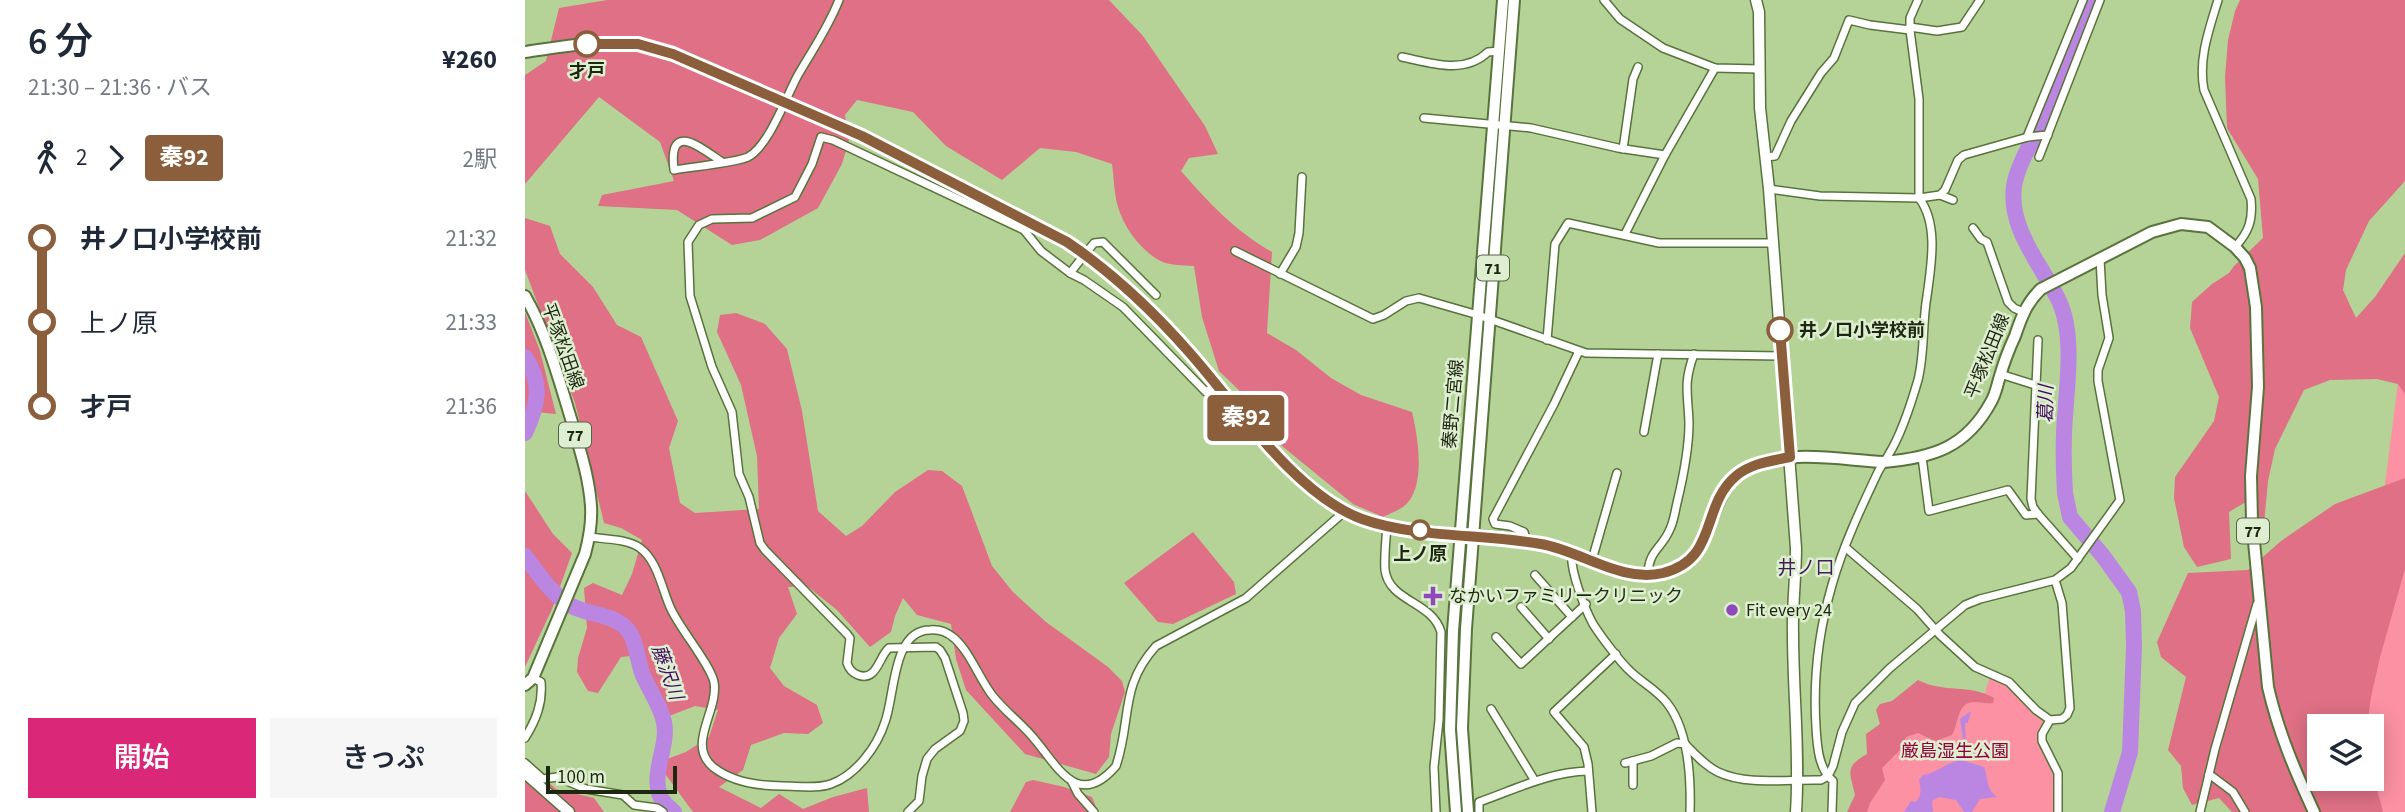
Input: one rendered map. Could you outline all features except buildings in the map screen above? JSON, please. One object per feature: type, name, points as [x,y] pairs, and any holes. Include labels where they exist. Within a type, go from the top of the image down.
[{"type":"main road","name":"秦野二宮線","points":[[1499,126],[1499,51],[1503,0]]},
{"type":"main road","name":"秦野二宮線","points":[[1456,812],[1450,730],[1460,535],[1483,317],[1499,126],[1514,0]]},
{"type":"main road","points":[[525,52],[587,44],[638,44],[673,54],[743,85]]},
{"type":"main road","name":"平塚松田線","points":[[1648,576],[1679,567],[1695,555],[1705,540],[1722,493],[1736,476],[1756,465],[1790,457],[1883,462],[1922,457],[1948,448],[1966,434],[1993,400],[2023,312],[2041,289],[2152,232],[2181,224],[2207,227],[2235,247],[2250,268],[2256,307],[2258,387],[2251,476],[2258,601],[2268,687],[2292,765],[2314,812]]},
{"type":"main road","points":[[1095,261],[1144,303],[1299,477],[1344,512],[1387,526],[1527,542],[1572,552],[1631,574],[1648,576]]},
{"type":"main road","name":"平塚松田線","points":[[525,296],[552,359],[588,476],[592,509],[589,537],[574,579],[529,681]]},
{"type":"main road","name":"秦野二宮線","points":[[1468,812],[1462,728],[1483,317]]},
{"type":"street","points":[[722,162],[691,141],[683,140],[672,151],[674,170],[722,162],[746,158],[756,151],[827,29],[839,0]]},
{"type":"street","points":[[1604,0],[1620,19],[1663,48],[1715,68],[1759,69]]},
{"type":"street","points":[[1756,0],[1759,12],[1759,69],[1796,548],[1797,585],[1793,631],[1798,779],[1796,812]]},
{"type":"street","points":[[1832,812],[1833,780],[1828,776],[1817,748],[1816,676],[1830,593],[1845,547],[1906,413],[1918,379],[1923,352],[1925,304],[1931,268],[1931,229],[1924,205],[1919,198],[1919,99],[1910,29],[1910,18],[1918,0]]},
{"type":"street","points":[[1766,157],[1776,156],[1791,121],[1821,72],[1834,58],[1849,20],[1870,25],[1937,31],[1962,27],[1980,0]]},
{"type":"street","points":[[2028,137],[2083,0]]},
{"type":"street","points":[[2039,157],[2100,0]]},
{"type":"street","points":[[2217,0],[2204,49],[2201,76],[2204,90],[2251,200],[2253,212],[2249,230],[2235,247]]},
{"type":"street","points":[[1402,57],[1454,66],[1480,59],[1488,52],[1499,51]]},
{"type":"street","points":[[1623,149],[1633,79],[1638,67]]},
{"type":"street","points":[[1625,234],[1665,155],[1715,68]]},
{"type":"street","points":[[1424,118],[1531,128],[1623,149],[1665,155]]},
{"type":"street","points":[[1940,195],[1961,157],[2028,137],[2046,135]]},
{"type":"street","points":[[908,812],[919,801],[927,759],[960,731],[964,721],[960,702],[940,650],[936,647],[894,647],[885,650],[875,671],[863,676],[856,674],[847,663],[850,638],[760,542],[749,497],[739,474],[732,412],[712,367],[690,296],[688,242],[699,225],[712,219],[752,218],[795,197],[812,164],[821,137],[832,140],[1024,230],[1041,251],[1123,307],[1206,392],[1217,385]]},
{"type":"street","points":[[1280,274],[1296,247],[1302,177]]},
{"type":"street","points":[[1769,189],[1820,196],[1919,198],[1940,195],[1953,200]]},
{"type":"street","points":[[1547,340],[1555,244],[1568,223],[1659,243],[1773,243]]},
{"type":"street","points":[[1973,228],[1981,239],[1987,242],[2008,302],[2023,312]]},
{"type":"street","points":[[1070,273],[1094,243],[1103,242],[1156,295]]},
{"type":"street","points":[[1235,251],[1373,318],[1384,315],[1406,301],[1419,298],[1586,353],[1782,356]]},
{"type":"street","points":[[1633,785],[1629,762],[1651,756],[1677,743],[1685,744],[1705,764],[1728,775],[1757,779],[1821,780],[1828,776],[1855,704],[1898,661],[1965,605],[2055,580],[2071,568],[2120,500],[2098,381],[2098,370],[2109,338],[2100,258]]},
{"type":"street","points":[[2038,340],[2031,499],[2038,514],[2078,559]]},
{"type":"street","points":[[1527,542],[1524,532],[1495,524],[1493,519],[1580,351]]},
{"type":"street","points":[[1644,432],[1658,354]]},
{"type":"street","points":[[1648,576],[1651,554],[1671,528],[1678,502],[1689,424],[1686,387],[1694,354]]},
{"type":"street","points":[[2000,374],[2035,385]]},
{"type":"street","points":[[1922,457],[1929,511],[2008,490],[2026,515]]},
{"type":"street","points":[[1592,560],[1617,473]]},
{"type":"street","points":[[589,537],[638,546],[651,561],[671,609],[714,682],[714,703],[701,746],[703,754],[712,766],[721,772],[742,781],[773,786],[829,785],[850,773],[877,741],[885,723],[906,641],[925,629],[947,632],[957,640],[992,695],[1020,722],[1064,777],[1084,784],[1096,782],[1117,766],[1133,679],[1156,646],[1246,598],[1344,512]]},
{"type":"street","points":[[2019,522],[2026,515],[2038,514]]},
{"type":"street","points":[[1387,526],[1385,571],[1389,584],[1438,620],[1441,632],[1439,720],[1434,767],[1437,812]]},
{"type":"street","points":[[1845,547],[1917,609],[1975,667],[2009,682],[2036,710],[2050,720],[2062,719],[2070,708],[2062,603],[2055,580]]},
{"type":"street","points":[[1572,552],[1571,567],[1594,625],[1628,670],[1667,703],[1685,744],[1691,775],[1690,812]]},
{"type":"street","points":[[1535,575],[1572,617]]},
{"type":"street","points":[[2200,812],[2258,601]]},
{"type":"street","points":[[1496,636],[1521,664],[1586,604]]},
{"type":"street","points":[[1521,607],[1549,639]]},
{"type":"street","points":[[1592,812],[1584,747],[1554,712],[1616,654]]},
{"type":"street","points":[[525,738],[537,716],[543,694],[541,681],[529,681]]},
{"type":"street","points":[[1490,709],[1535,781]]},
{"type":"street","points":[[2050,720],[2042,734],[2042,741],[2058,773],[2057,812]]},
{"type":"street","points":[[525,763],[543,779],[557,777],[586,789],[624,795],[634,805],[657,808],[663,812]]},
{"type":"street","points":[[1479,812],[1479,802],[1567,771],[1588,771]]},
{"type":"street","points":[[525,774],[569,812]]},
{"type":"street","points":[[2209,774],[2233,792],[2245,812]]},
{"type":"street","points":[[1072,782],[1078,794],[1094,812]]},
{"type":"green space","points":[[2405,364],[2405,812],[2359,812],[2367,791],[2384,791],[2384,714],[2356,714],[2399,375]]},
{"type":"green space","name":"厳島湿生公園","points":[[1990,676],[2009,683],[2045,721],[2040,734],[2055,771],[2054,812],[1851,812],[1872,754],[1985,693]]},
{"type":"shaded area","points":[[607,0],[1109,0],[1143,36],[1205,126],[1218,154],[1189,158],[1181,171],[1223,215],[1246,235],[1272,252],[1267,333],[1296,350],[1331,378],[1361,395],[1412,412],[1419,462],[1411,499],[1403,507],[1383,517],[1353,504],[1271,437],[1270,420],[1219,371],[1202,317],[1194,266],[1161,261],[1144,249],[1133,236],[1118,207],[1112,164],[1076,152],[1040,148],[1002,180],[946,146],[913,112],[857,100],[845,115],[849,140],[842,164],[818,208],[760,240],[732,245],[677,210],[598,206],[602,195],[674,181],[660,142],[599,97],[525,184],[525,75],[546,61],[559,8]]},
{"type":"shaded area","points":[[2240,0],[2405,0],[2405,181],[2369,221],[2346,270],[2343,290],[2356,318],[2375,297],[2405,253],[2405,394],[2398,384],[2377,379],[2330,380],[2304,390],[2275,449],[2268,481],[2263,535],[2258,514],[2244,503],[2229,512],[2231,559],[2197,567],[2184,547],[2174,498],[2175,477],[2214,421],[2219,397],[2190,328],[2192,302],[2229,273],[2263,238],[2258,179],[2227,128],[2225,77],[2228,40]]},
{"type":"shaded area","points":[[525,218],[550,226],[560,254],[593,287],[617,325],[641,337],[678,421],[669,448],[680,503],[695,513],[759,509],[757,456],[741,385],[717,332],[720,315],[736,313],[765,324],[787,349],[802,411],[818,511],[846,536],[862,526],[895,492],[928,470],[942,471],[962,486],[992,566],[1013,592],[1046,622],[1108,667],[1122,681],[1125,692],[1111,734],[1109,757],[1096,774],[1025,754],[966,690],[956,659],[951,624],[917,615],[903,598],[891,632],[870,647],[837,610],[807,586],[788,587],[797,614],[779,638],[770,668],[784,686],[817,705],[823,723],[808,734],[784,733],[751,745],[743,770],[719,787],[761,808],[779,794],[803,809],[867,788],[869,812],[693,812],[663,771],[667,759],[686,752],[709,737],[718,710],[695,706],[669,716],[631,656],[621,657],[598,693],[588,691],[577,672],[578,658],[587,628],[584,588],[593,583],[622,595],[632,574],[642,540],[621,528],[604,523],[575,403],[525,270]]},
{"type":"shaded area","points":[[525,312],[540,351],[556,414],[525,411]]},
{"type":"shaded area","points":[[2405,478],[2405,569],[2380,657],[2369,714],[2307,714],[2307,791],[2377,791],[2383,812],[2232,812],[2219,798],[2192,805],[2183,788],[2181,766],[2168,750],[2186,677],[2161,657],[2157,642],[2188,573],[2248,570],[2281,541],[2335,504]]},
{"type":"shaded area","points":[[525,491],[553,534],[572,553],[552,609],[525,667]]},
{"type":"shaded area","points":[[1193,532],[1234,582],[1236,594],[1173,624],[1158,622],[1124,583]]},
{"type":"shaded area","points":[[1918,680],[1938,687],[1984,693],[1994,698],[1993,703],[1974,702],[1964,705],[1952,735],[1935,741],[1918,733],[1906,737],[1903,747],[1882,768],[1885,780],[1867,812],[1847,812],[1855,795],[1852,767],[1867,754],[1866,734],[1880,724],[1876,710],[1880,704],[1892,701]]},
{"type":"shaded area","points":[[1971,711],[1965,724],[1966,746],[1960,755],[1961,760],[1984,767],[1989,787],[1997,797],[1980,799],[1972,812],[1964,812],[1956,800],[1939,797],[1932,801],[1933,812],[1904,812],[1911,801],[1915,802],[1919,798],[1919,780],[1923,775],[1959,760],[1959,754],[1964,746],[1960,719]]},
{"type":"shaded area","points":[[525,762],[556,789],[594,798],[604,812],[525,812]]},
{"type":"shaded area","points":[[1033,780],[1092,797],[1098,812],[1010,812],[1026,782]]},
{"type":"waterway","name":"葛川","points":[[2091,0],[2076,43],[2019,168],[2014,186],[2014,202],[2021,233],[2060,303],[2068,334],[2064,464],[2065,493],[2070,517],[2129,592],[2133,611],[2130,752],[2112,812]]},
{"type":"waterway","name":"藤沢川","points":[[525,357],[534,376],[537,395],[525,433]]},
{"type":"waterway","name":"藤沢川","points":[[525,556],[545,582],[568,604],[620,623],[632,637],[642,673],[664,722],[658,787],[664,803],[674,812]]},
{"type":"tunnel","points":[[743,85],[967,188],[1054,235],[1095,261]]},
{"type":"bus line","name":"秦92","points":[[587,44],[638,44],[673,54],[862,136],[1067,242],[1095,261],[1144,303],[1299,477],[1344,512],[1387,526],[1544,544],[1631,574],[1648,576],[1679,567],[1701,548],[1719,499],[1736,476],[1756,465],[1790,457],[1780,330]]},
{"type":"place","name":"才戸","points":[[587,44]]},
{"type":"place","name":"井ノ口小学校前","points":[[1780,330]]},
{"type":"place","name":"上ノ原","points":[[1420,530]]},
{"type":"place","name":"なかいファミリークリニック","points":[[1433,596]]},
{"type":"place","name":"Fit every 24","points":[[1732,610]]},
{"type":"district","name":"井ノ口","points":[[1806,567]]}]
